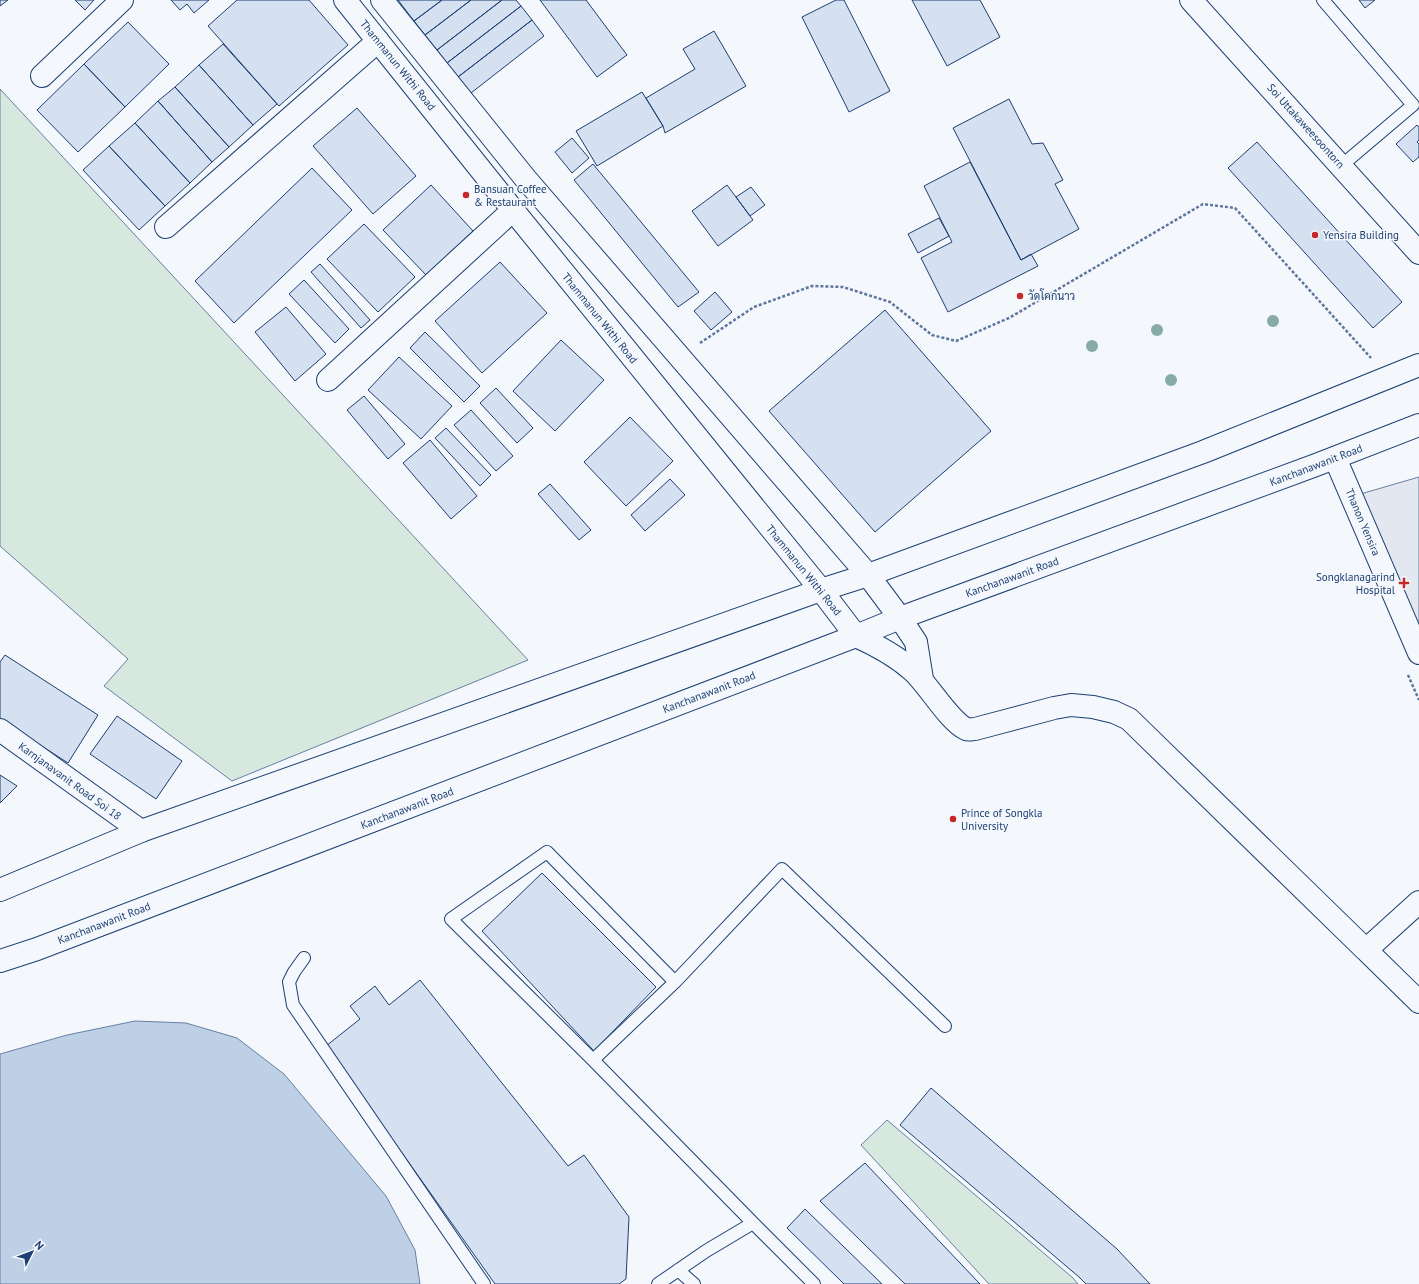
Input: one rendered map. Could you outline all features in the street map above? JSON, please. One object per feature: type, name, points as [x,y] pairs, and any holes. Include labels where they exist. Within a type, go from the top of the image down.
[{"type":"street","points":[[42,76],[122,0]]},
{"type":"street","name":"Thammanun Withi Road","points":[[345,0],[821,590],[856,636]]},
{"type":"street","points":[[382,0],[525,178],[868,575],[916,642],[922,679]]},
{"type":"street","name":"Soi Uttakaweesoontorn","points":[[1192,0],[1419,253]]},
{"type":"street","points":[[166,227],[378,40]]},
{"type":"street","points":[[328,380],[513,210]]},
{"type":"street","points":[[0,890],[141,831],[821,590],[868,575],[1203,452],[1419,365]]},
{"type":"street","name":"Kanchanawanit Road","points":[[0,961],[37,949],[900,618],[1335,458],[1419,425]]},
{"type":"street","name":"Thanon Yensira","points":[[1335,458],[1419,653]]},
{"type":"street","points":[[856,636],[874,644],[911,669],[922,679],[951,716],[961,726],[968,730],[1071,705],[1092,707],[1114,712],[1129,718],[1419,1002]]},
{"type":"street","name":"Karnjanavanit Road Soi 18","points":[[0,730],[141,831]]},
{"type":"street","points":[[1366,950],[1419,902]]},
{"type":"lane","points":[[1323,0],[1416,102],[1341,166]]},
{"type":"lane","points":[[675,982],[547,852],[451,920],[593,1060],[814,1284]]},
{"type":"lane","points":[[593,1060],[675,982],[782,869],[945,1026]]},
{"type":"lane","points":[[304,958],[289,982],[293,1005],[484,1284]]},
{"type":"lane","points":[[658,1284],[706,1251],[753,1223]]},
{"type":"lane","points":[[678,1270],[694,1284]]},
{"type":"path","points":[[679,357],[754,307],[812,286],[842,287],[890,302],[932,335],[956,341],[1009,318],[1203,204],[1235,208],[1388,377]]},
{"type":"shaded area","points":[[0,89],[528,660],[232,781],[104,686],[128,659],[0,546]]},
{"type":"shaded area","name":"Songklanagarind Hospital","points":[[1419,477],[1419,653],[1357,495]]},
{"type":"shaded area","points":[[887,1120],[1073,1278],[1078,1284],[989,1284],[861,1145]]},
{"type":"water","points":[[135,1021],[186,1023],[237,1038],[284,1074],[386,1196],[415,1250],[420,1284],[0,1284],[0,1054],[67,1035]]},
{"type":"building","points":[[0,0],[8,0],[0,6]]},
{"type":"building","points":[[75,0],[94,0],[85,10]]},
{"type":"building","points":[[171,0],[209,0],[194,13],[187,4],[180,10]]},
{"type":"building","points":[[237,0],[309,0],[348,45],[279,106],[208,26]]},
{"type":"building","points":[[398,0],[442,0],[414,21]]},
{"type":"building","points":[[442,0],[471,0],[425,35],[414,21]]},
{"type":"building","points":[[471,0],[502,0],[437,50],[425,35]]},
{"type":"building","points":[[502,0],[516,0],[521,6],[447,63],[437,50]]},
{"type":"building","points":[[540,0],[586,0],[627,55],[597,77]]},
{"type":"building","points":[[836,0],[844,0],[890,91],[849,112],[802,17]]},
{"type":"building","points":[[912,0],[980,0],[1000,37],[947,66]]},
{"type":"building","points":[[1359,0],[1375,0],[1365,8]]},
{"type":"building","points":[[521,6],[532,20],[458,77],[447,63]]},
{"type":"building","points":[[532,20],[544,36],[471,93],[458,77]]},
{"type":"building","points":[[128,22],[169,64],[125,107],[84,64]]},
{"type":"building","points":[[714,31],[746,86],[665,133],[663,126],[646,98],[695,69],[683,49]]},
{"type":"building","points":[[223,44],[277,104],[253,125],[199,65]]},
{"type":"building","points":[[84,64],[125,107],[78,152],[37,110]]},
{"type":"building","points":[[199,65],[253,125],[229,147],[175,87]]},
{"type":"building","points":[[175,87],[229,147],[212,162],[158,101]]},
{"type":"building","points":[[642,92],[663,126],[597,166],[576,131]]},
{"type":"building","points":[[1009,99],[1032,144],[1043,143],[1063,180],[1055,184],[1079,229],[1021,260],[953,128]]},
{"type":"building","points":[[158,101],[212,162],[190,183],[135,123]]},
{"type":"building","points":[[357,108],[416,176],[373,214],[313,146]]},
{"type":"building","points":[[135,123],[190,183],[165,206],[109,146]]},
{"type":"building","points":[[1417,125],[1419,127],[1419,140],[1417,142],[1419,144],[1419,157],[1413,162],[1396,144]]},
{"type":"building","points":[[572,138],[589,158],[572,173],[555,152]]},
{"type":"building","name":"Yensira Building","points":[[1257,142],[1402,302],[1373,328],[1228,168]]},
{"type":"building","points":[[109,146],[165,206],[139,230],[83,170]]},
{"type":"building","points":[[970,162],[1021,260],[1031,254],[1038,266],[948,312],[921,258],[952,242],[924,186]]},
{"type":"building","points":[[593,164],[699,292],[678,307],[574,180]]},
{"type":"building","points":[[312,168],[352,210],[234,323],[195,281]]},
{"type":"building","points":[[431,185],[473,231],[426,275],[383,230]]},
{"type":"building","points":[[727,185],[753,220],[718,246],[692,211]]},
{"type":"building","points":[[751,187],[765,205],[750,216],[736,197]]},
{"type":"building","points":[[939,218],[949,236],[918,253],[908,234]]},
{"type":"building","points":[[364,224],[415,277],[378,312],[327,259]]},
{"type":"building","points":[[500,262],[547,313],[482,373],[435,321]]},
{"type":"building","points":[[320,264],[370,320],[361,328],[311,272]]},
{"type":"building","points":[[304,280],[349,329],[335,343],[289,294]]},
{"type":"building","points":[[715,292],[732,312],[711,330],[694,311]]},
{"type":"building","points":[[286,307],[326,354],[295,381],[255,332]]},
{"type":"building","points":[[885,310],[991,431],[875,532],[769,411]]},
{"type":"building","points":[[425,332],[480,386],[464,402],[410,348]]},
{"type":"building","points":[[561,340],[604,380],[555,431],[513,391]]},
{"type":"building","points":[[399,357],[452,406],[421,439],[368,390]]},
{"type":"building","points":[[496,388],[533,428],[517,443],[480,403]]},
{"type":"building","points":[[364,396],[405,444],[388,459],[347,410]]},
{"type":"building","points":[[471,410],[513,456],[496,471],[454,425]]},
{"type":"building","points":[[630,417],[673,461],[626,506],[584,462]]},
{"type":"building","points":[[446,428],[491,475],[480,486],[435,438]]},
{"type":"building","points":[[430,440],[477,496],[451,519],[403,463]]},
{"type":"building","points":[[670,479],[685,495],[645,531],[631,515]]},
{"type":"building","points":[[550,484],[591,530],[579,540],[538,494]]},
{"type":"building","points":[[5,655],[98,715],[68,763],[0,719],[0,662]]},
{"type":"building","points":[[117,716],[182,761],[156,799],[90,754]]},
{"type":"building","points":[[0,775],[17,786],[0,803]]},
{"type":"building","points":[[542,873],[656,987],[594,1051],[482,931]]},
{"type":"building","points":[[420,980],[568,1166],[584,1155],[629,1217],[626,1279],[619,1284],[495,1284],[326,1046],[360,1019],[350,1006],[375,986],[389,1005]]},
{"type":"building","points":[[931,1088],[1117,1249],[1150,1284],[1086,1284],[900,1125]]},
{"type":"building","points":[[865,1163],[980,1284],[905,1284],[820,1201]]},
{"type":"building","points":[[805,1209],[882,1284],[844,1284],[787,1228]]},
{"type":"place","name":"Bansuan Coffee & Restaurant","points":[[466,195]]},
{"type":"place","name":"Yensira Building","points":[[1315,235]]},
{"type":"place","name":"วัดโคกนาว","points":[[1020,296]]},
{"type":"place","name":"Songklanagarind Hospital","points":[[1404,583]]},
{"type":"place","name":"Prince of Songkla University","points":[[953,819]]}]
